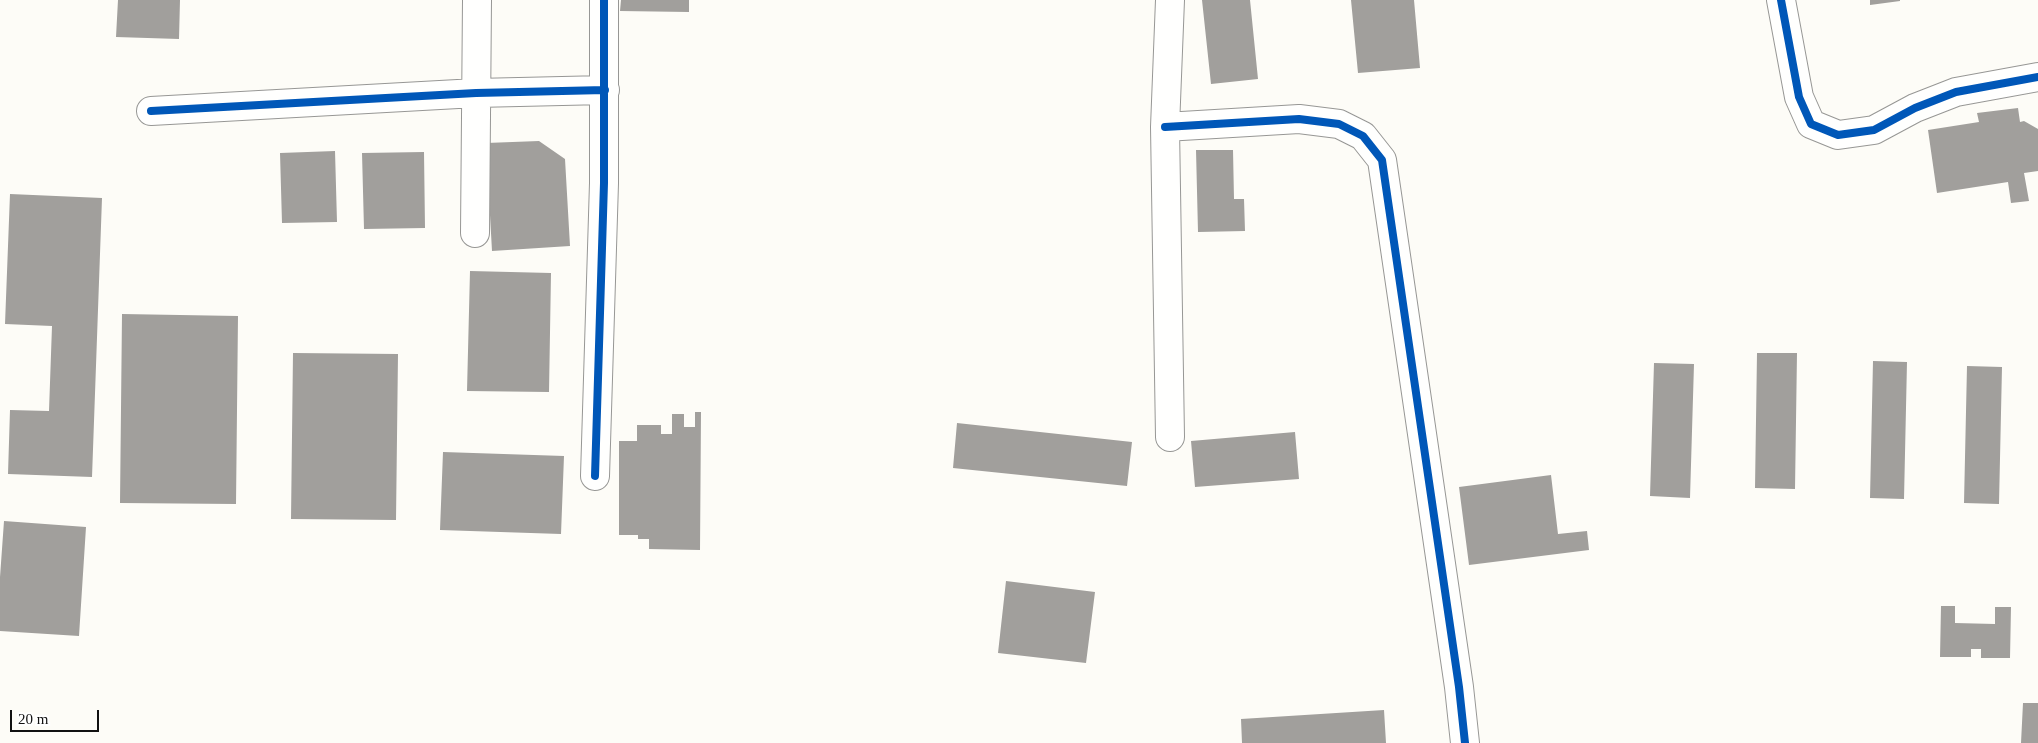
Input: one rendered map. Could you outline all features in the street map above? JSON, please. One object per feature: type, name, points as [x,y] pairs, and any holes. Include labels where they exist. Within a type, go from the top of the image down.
[{"type":"street","points":[[475,233],[477,0]]},
{"type":"street","points":[[595,476],[604,203],[604,0]]},
{"type":"street","points":[[1170,0],[1165,127],[1170,438]]},
{"type":"street","points":[[1781,0],[1799,97],[1811,124],[1838,135],[1874,130],[1915,108],[1956,92],[2038,77]]},
{"type":"street","points":[[151,111],[476,93],[605,90]]},
{"type":"street","points":[[1165,127],[1299,119],[1339,124],[1363,136],[1382,160],[1460,687],[1465,743]]},
{"type":"building","points":[[118,0],[180,0],[179,39],[116,37]]},
{"type":"building","points":[[621,0],[689,0],[689,12],[620,11]]},
{"type":"building","points":[[1202,0],[1250,0],[1258,79],[1211,84]]},
{"type":"building","points":[[1351,0],[1414,0],[1420,68],[1358,73]]},
{"type":"building","points":[[1870,0],[1900,0],[1900,1],[1870,5]]},
{"type":"building","points":[[2018,108],[2020,122],[2024,121],[2038,129],[2038,171],[2024,173],[2029,201],[2011,203],[2008,182],[1937,193],[1928,130],[1979,122],[1977,113]]},
{"type":"building","points":[[539,141],[565,159],[570,246],[492,251],[486,143]]},
{"type":"building","points":[[1196,150],[1233,150],[1234,199],[1244,199],[1245,231],[1198,232]]},
{"type":"building","points":[[335,151],[337,222],[282,223],[280,153]]},
{"type":"building","points":[[424,152],[425,228],[364,229],[362,153]]},
{"type":"building","points":[[10,194],[102,198],[92,477],[8,474],[10,410],[49,411],[52,326],[5,324]]},
{"type":"building","points":[[470,271],[551,273],[549,392],[467,391]]},
{"type":"building","points":[[122,314],[238,316],[236,504],[120,503]]},
{"type":"building","points":[[293,353],[398,354],[396,520],[291,519]]},
{"type":"building","points":[[1757,353],[1797,353],[1795,489],[1755,488]]},
{"type":"building","points":[[1873,361],[1907,362],[1904,499],[1870,498]]},
{"type":"building","points":[[1654,363],[1694,364],[1690,498],[1650,496]]},
{"type":"building","points":[[1967,366],[2002,367],[1999,504],[1964,503]]},
{"type":"building","points":[[695,412],[701,412],[700,550],[649,549],[649,539],[638,539],[638,535],[619,535],[619,441],[637,441],[637,425],[661,425],[661,434],[672,434],[672,414],[684,414],[684,427],[695,427]]},
{"type":"building","points":[[957,423],[1132,442],[1127,486],[953,468]]},
{"type":"building","points":[[1295,432],[1299,479],[1195,487],[1191,441]]},
{"type":"building","points":[[443,452],[564,456],[561,534],[440,530]]},
{"type":"building","points":[[1551,475],[1558,534],[1587,531],[1589,550],[1469,565],[1459,487]]},
{"type":"building","points":[[4,521],[86,527],[79,636],[0,631],[0,577]]},
{"type":"building","points":[[1006,581],[1095,592],[1086,663],[998,653]]},
{"type":"building","points":[[1941,606],[1955,606],[1955,623],[1995,624],[1995,607],[2011,607],[2010,658],[1981,658],[1981,649],[1971,649],[1971,657],[1940,657]]},
{"type":"building","points":[[2023,703],[2038,703],[2038,743],[2021,743]]},
{"type":"building","points":[[1384,710],[1386,743],[1242,743],[1241,719]]},
{"type":"cycle path","points":[[595,476],[604,183],[604,0]]},
{"type":"cycle path","points":[[1781,0],[1799,97],[1811,124],[1838,135],[1874,130],[1915,108],[1956,92],[2038,77]]},
{"type":"cycle path","points":[[151,111],[476,93],[605,90]]},
{"type":"cycle path","points":[[1165,127],[1299,119],[1339,124],[1363,136],[1382,160],[1459,687],[1465,743]]}]
